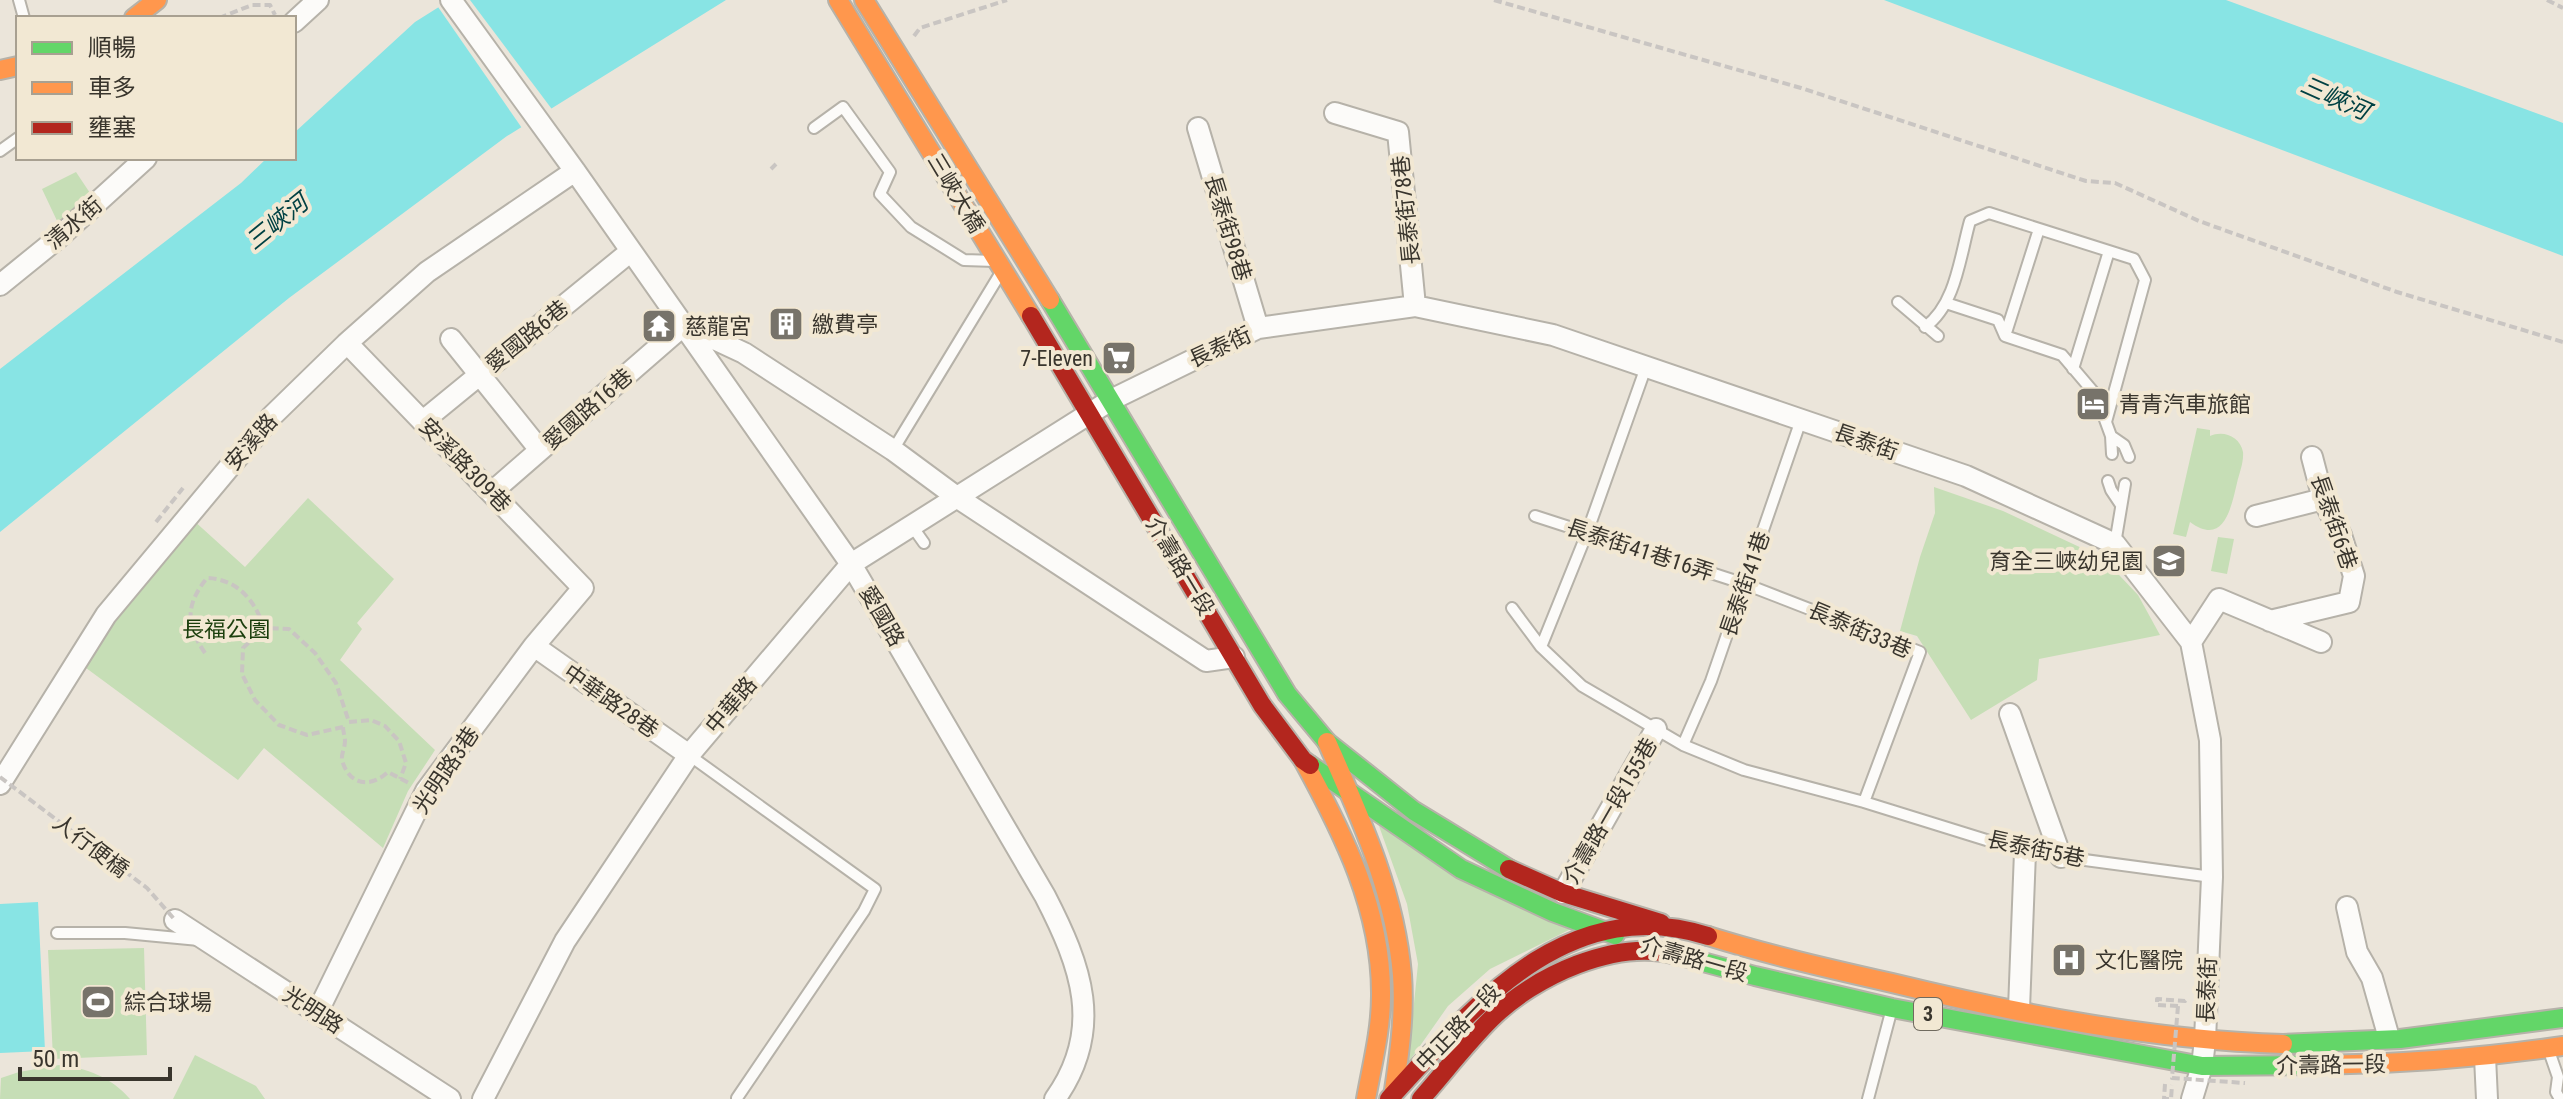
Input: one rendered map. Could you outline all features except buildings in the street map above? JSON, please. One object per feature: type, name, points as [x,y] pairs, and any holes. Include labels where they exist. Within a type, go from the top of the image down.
[{"type":"main road","points":[[137,16],[157,0]]},
{"type":"main road","name":"三峽大橋","points":[[838,0],[1074,386]]},
{"type":"main road","name":"三峽大橋","points":[[864,0],[1095,374]]},
{"type":"main road","name":"介壽路一段","points":[[1095,374],[1287,694],[1327,742],[1414,811],[1515,872],[1563,893],[1749,948],[1895,984],[2129,1031],[2205,1040],[2275,1043],[2479,1032],[2563,1018]]},
{"type":"main road","name":"介壽路一段","points":[[1074,386],[1262,705],[1303,760],[1461,869],[1553,912],[1657,949],[1755,976],[1892,1008],[2202,1066],[2390,1064],[2556,1048]]},
{"type":"main road","points":[[1327,742],[1374,850],[1395,922],[1403,975],[1401,1031],[1392,1098]]},
{"type":"main road","points":[[1303,760],[1347,845],[1375,934],[1381,995],[1366,1099]]},
{"type":"main road","name":"中正路一段","points":[[1392,1098],[1480,999],[1510,974],[1547,954],[1604,932],[1669,925]]},
{"type":"main road","name":"中正路一段","points":[[1421,1099],[1492,1018],[1523,994],[1558,973],[1603,955],[1657,949]]},
{"type":"street","points":[[296,20],[318,0]]},
{"type":"street","name":"愛國路","points":[[451,0],[684,325],[851,564],[929,682],[1068,941],[1083,994],[1082,1037],[1070,1078],[1055,1099]]},
{"type":"street","name":"長泰街78巷","points":[[1335,113],[1398,132],[1415,306]]},
{"type":"street","name":"長泰街98巷","points":[[1198,128],[1258,328]]},
{"type":"street","name":"清水街","points":[[0,285],[58,238],[144,160]]},
{"type":"street","name":"安溪路","points":[[0,784],[106,615],[272,416],[347,343],[427,272],[575,171]]},
{"type":"street","name":"愛國路6巷","points":[[423,421],[631,251]]},
{"type":"street","name":"長泰街","points":[[1090,413],[1258,328],[1415,306],[1553,335],[1966,476],[2115,544],[2191,642],[2210,740],[2212,877],[2205,1040],[2202,1066],[2192,1099]]},
{"type":"street","points":[[684,325],[778,371],[893,450],[953,504],[1169,642],[1206,661],[1234,657]]},
{"type":"street","name":"愛國路16巷","points":[[492,492],[684,325]]},
{"type":"street","points":[[451,339],[540,450]]},
{"type":"street","name":"安溪路309巷","points":[[347,343],[583,588]]},
{"type":"street","name":"中華路","points":[[483,1099],[565,941],[637,826],[689,755],[851,564],[918,534],[953,504],[1090,413]]},
{"type":"street","name":"長泰街6巷","points":[[2270,621],[2349,602],[2354,576],[2341,535],[2323,499],[2312,457]]},
{"type":"street","points":[[2256,516],[2323,499]]},
{"type":"street","name":"光明路3巷","points":[[317,1013],[426,791],[534,646],[583,588]]},
{"type":"street","points":[[2191,642],[2219,599],[2321,642]]},
{"type":"street","name":"中華路28巷","points":[[534,646],[689,755]]},
{"type":"street","points":[[2010,714],[2061,857]]},
{"type":"street","name":"介壽路一段155巷","points":[[1563,893],[1656,729]]},
{"type":"street","points":[[2019,1009],[2025,852]]},
{"type":"street","points":[[2347,907],[2357,952],[2372,978],[2389,1038]]},
{"type":"street","name":"光明路","points":[[175,920],[450,1099]]},
{"type":"street","points":[[2485,1057],[2487,1099]]},
{"type":"lane","points":[[814,128],[843,107],[890,172],[880,194],[911,227],[964,260],[1000,266],[893,450]]},
{"type":"lane","points":[[1925,327],[1938,318],[1946,303],[1970,221],[1989,213],[2134,259],[2145,280],[2106,422]]},
{"type":"lane","points":[[2005,336],[2039,229]]},
{"type":"lane","points":[[2073,369],[2109,251]]},
{"type":"lane","points":[[1898,302],[1938,336]]},
{"type":"lane","points":[[1946,303],[1998,320],[2005,336],[2062,355],[2096,395],[2111,436],[2112,454]]},
{"type":"lane","points":[[1541,647],[1587,533],[1646,367]]},
{"type":"lane","name":"長泰街41巷","points":[[1683,745],[1711,681],[1801,420]]},
{"type":"lane","points":[[2111,436],[2124,445],[2129,457]]},
{"type":"lane","points":[[2108,481],[2121,505]]},
{"type":"lane","points":[[2115,544],[2125,484]]},
{"type":"lane","name":"長泰街41巷16弄","points":[[1535,516],[1745,584]]},
{"type":"lane","name":"長泰街33巷","points":[[1745,584],[1920,652],[1864,802]]},
{"type":"lane","name":"長泰街5巷","points":[[1512,608],[1541,647],[1582,686],[1683,745],[1744,770],[1864,802],[2025,852],[2212,877]]},
{"type":"lane","points":[[689,755],[875,889],[864,911],[737,1098]]},
{"type":"lane","points":[[57,933],[125,933],[205,941]]},
{"type":"lane","points":[[1868,1099],[1892,1008]]},
{"type":"lane","points":[[2556,1048],[2560,1079],[2556,1092],[2560,1099]]},
{"type":"path","points":[[893,48],[920,28],[1007,0]]},
{"type":"path","points":[[1494,0],[1801,88],[2086,181],[2115,183],[2199,221],[2397,292],[2563,342]]},
{"type":"path","points":[[2547,0],[2563,8]]},
{"type":"path","points":[[225,16],[262,3],[270,5],[276,16]]},
{"type":"path","points":[[771,169],[776,164]]},
{"type":"path","points":[[205,653],[197,643],[191,624],[192,596],[207,578],[224,578],[243,591],[259,613],[264,628]]},
{"type":"path","points":[[349,722],[336,683],[315,653],[289,629],[264,628],[243,648],[242,674],[255,700],[279,725],[307,735],[343,727],[349,722],[371,720],[385,726],[399,741],[406,763],[400,779]]},
{"type":"path","points":[[343,727],[345,739],[341,758],[349,775],[364,784],[379,781],[388,772],[426,791]]},
{"type":"path","name":"人行便橋","points":[[0,777],[147,888],[175,920]]},
{"type":"path","points":[[2165,1078],[2164,1099],[2171,1099],[2178,1006],[2157,1005],[2157,999],[2181,1001]]},
{"type":"path","points":[[2172,1078],[2245,1083]]},
{"type":"green space","points":[[76,172],[92,196],[59,225],[42,189]]},
{"type":"green space","points":[[2197,428],[2210,430],[2210,436],[2220,434],[2235,438],[2241,446],[2243,460],[2224,521],[2211,530],[2190,522],[2186,537],[2173,534]]},
{"type":"green space","points":[[1934,487],[2003,511],[2103,558],[2138,595],[2160,635],[2039,659],[2037,680],[1971,720],[1917,636],[1900,631],[1935,513]]},
{"type":"green space","name":"長福公園","points":[[308,498],[394,579],[357,623],[362,629],[340,660],[435,750],[408,791],[383,848],[264,748],[238,780],[82,665],[111,620],[192,519],[245,567]]},
{"type":"green space","points":[[2218,537],[2234,539],[2227,574],[2211,571]]},
{"type":"green space","points":[[1379,826],[1571,929],[1490,969],[1448,1006],[1408,1063],[1418,964],[1407,904]]},
{"type":"green space","name":"綜合球場","points":[[144,948],[147,1055],[53,1059],[48,950]]},
{"type":"green space","points":[[195,1055],[256,1086],[265,1099],[173,1099]]},
{"type":"green space","points":[[59,1065],[98,1075],[130,1099],[0,1099],[1,1078]]},
{"type":"water","name":"三峽河","points":[[450,0],[726,0],[507,136],[289,298],[0,532],[0,369],[241,183],[265,160],[296,160],[296,131],[415,22]]},
{"type":"water","name":"三峽河","points":[[1884,0],[2226,0],[2563,123],[2563,256]]},
{"type":"water","points":[[38,902],[45,1051],[0,1053],[0,904]]},
{"type":"pier","points":[[443,0],[470,0],[554,112],[524,131],[436,4]]},
{"type":"traffic: fast","points":[[1050,300],[1287,694],[1327,742],[1414,811],[1509,869]]},
{"type":"traffic: fast","points":[[1310,765],[1461,869],[1553,912],[1615,935]]},
{"type":"traffic: fast","points":[[1677,955],[1892,1008],[2202,1066],[2318,1065]]},
{"type":"traffic: fast","points":[[2283,1044],[2400,1039],[2563,1018]]},
{"type":"traffic: slow","points":[[137,16],[157,0]]},
{"type":"traffic: slow","points":[[838,0],[1031,316]]},
{"type":"traffic: slow","points":[[864,0],[1050,300]]},
{"type":"traffic: slow","points":[[0,70],[16,66]]},
{"type":"traffic: slow","points":[[1327,742],[1374,856],[1398,944],[1403,1006],[1393,1097]]},
{"type":"traffic: slow","points":[[1303,760],[1346,844],[1375,933],[1380,964],[1381,1009],[1366,1099]]},
{"type":"traffic: slow","points":[[1708,936],[1823,967],[2037,1015],[2184,1037],[2283,1044]]},
{"type":"traffic: slow","points":[[2318,1065],[2441,1060],[2563,1046]]},
{"type":"traffic: jam","points":[[1031,316],[1262,705],[1310,765]]},
{"type":"traffic: jam","points":[[1509,869],[1563,893],[1661,923]]},
{"type":"traffic: jam","points":[[1389,1099],[1490,995],[1528,966],[1568,944],[1611,930],[1658,926],[1708,936]]},
{"type":"traffic: jam","points":[[1421,1099],[1491,1019],[1530,988],[1553,975],[1603,956],[1653,951],[1677,955]]},
{"type":"place","name":"繳費亭","points":[[786,324]]},
{"type":"place","name":"慈龍宮","points":[[659,326]]},
{"type":"place","name":"7-Eleven","points":[[1119,358]]},
{"type":"place","name":"青青汽車旅館","points":[[2093,404]]},
{"type":"place","name":"育全三峽幼兒園","points":[[2169,561]]},
{"type":"place","name":"文化醫院","points":[[2069,960]]},
{"type":"place","name":"綜合球場","points":[[98,1002]]}]
